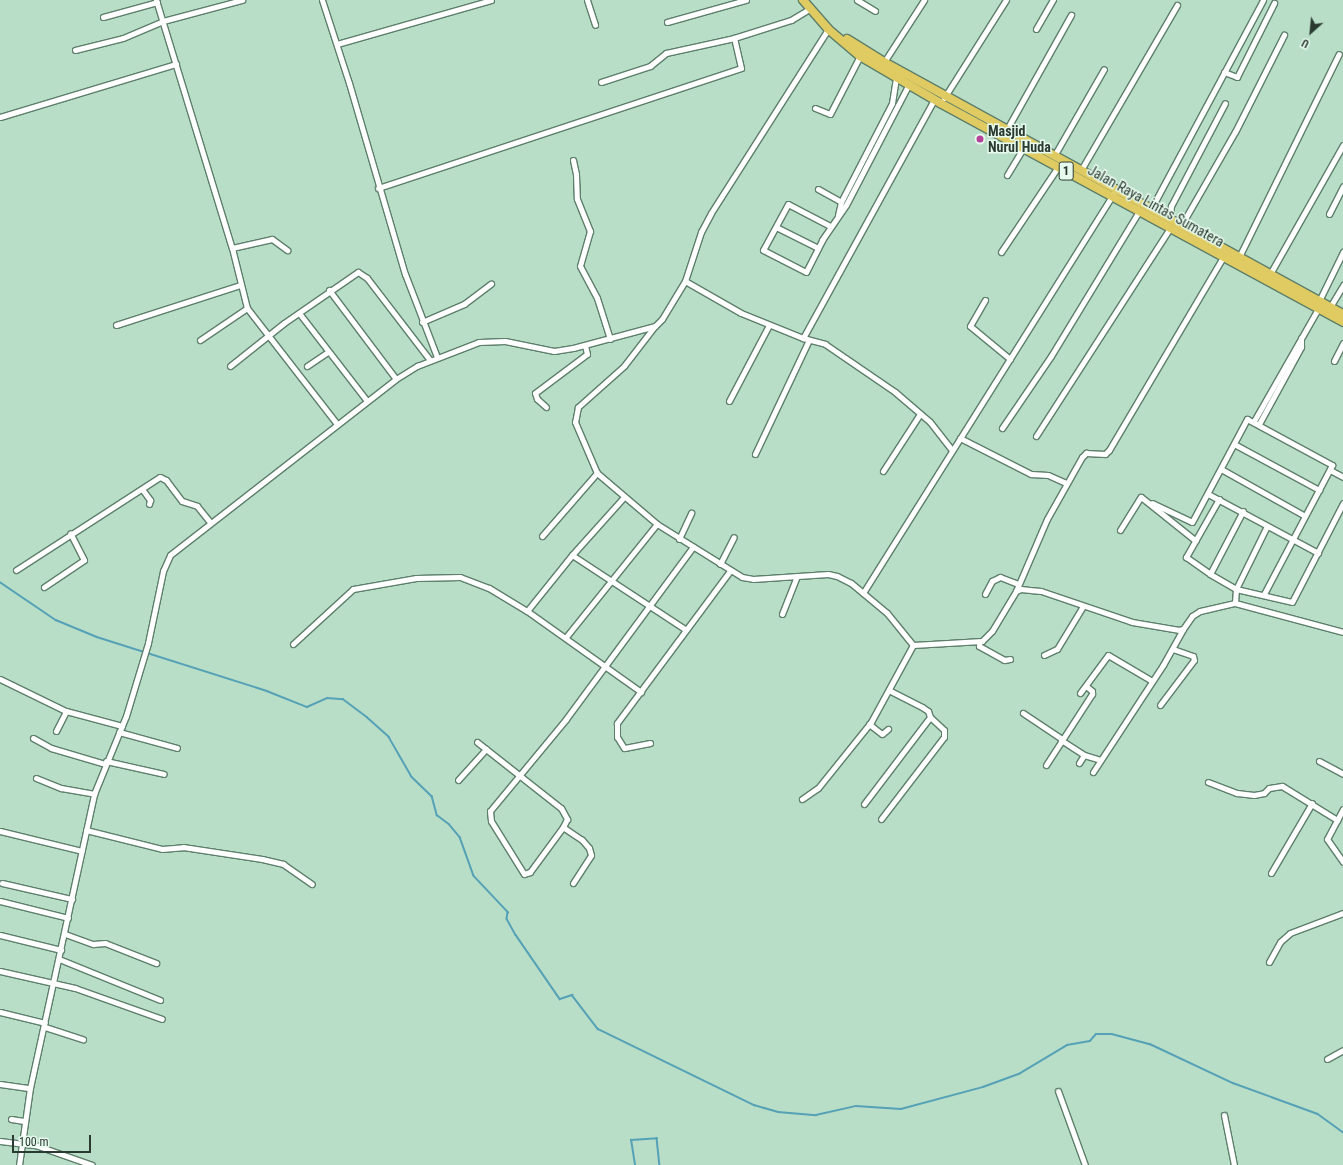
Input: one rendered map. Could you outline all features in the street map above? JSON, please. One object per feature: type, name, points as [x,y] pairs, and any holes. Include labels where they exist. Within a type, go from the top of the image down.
[{"type":"highway","name":"Jalan Raya Lintas Sumatera","points":[[803,0],[828,30],[860,56],[937,102],[1058,167],[1182,224],[1270,274],[1343,322]]},
{"type":"highway","name":"Jalan Raya Lintas Sumatera","points":[[809,0],[829,25],[884,62],[1081,170],[1139,211],[1223,257],[1318,305],[1330,307],[1343,314]]},
{"type":"street","points":[[74,50],[123,38],[163,21],[242,0]]},
{"type":"street","points":[[322,0],[337,44],[378,188],[422,322],[437,357]]},
{"type":"street","points":[[337,44],[491,0]]},
{"type":"street","points":[[587,0],[595,25]]},
{"type":"street","points":[[667,22],[746,0]]},
{"type":"street","points":[[857,0],[875,11]]},
{"type":"street","points":[[884,62],[924,0]]},
{"type":"street","points":[[803,338],[937,102],[945,96],[1006,0]]},
{"type":"street","points":[[1036,30],[1053,0]]},
{"type":"street","points":[[1152,209],[1263,0]]},
{"type":"street","points":[[103,17],[156,1],[232,248],[240,285],[247,308],[338,424]]},
{"type":"street","points":[[1224,72],[1237,77],[1274,3]]},
{"type":"street","points":[[1081,170],[1177,5]]},
{"type":"street","points":[[601,82],[650,66],[666,53],[734,38],[791,20],[809,9]]},
{"type":"street","points":[[1007,129],[1072,15]]},
{"type":"street","points":[[828,30],[711,214],[701,232],[685,281],[662,319],[624,366],[576,410],[575,422],[597,473],[657,524],[730,571],[748,579],[828,574],[845,580],[887,613],[913,645]]},
{"type":"street","points":[[1182,224],[1235,132],[1284,35]]},
{"type":"street","points":[[378,188],[741,68],[734,38]]},
{"type":"street","points":[[1239,256],[1339,54]]},
{"type":"street","points":[[815,108],[830,114],[860,56]]},
{"type":"street","points":[[0,117],[176,64]]},
{"type":"street","points":[[1054,156],[1104,69]]},
{"type":"street","points":[[838,215],[841,202],[892,103],[896,77]]},
{"type":"street","points":[[830,226],[788,204],[763,250],[806,272],[830,226],[848,202],[909,84]]},
{"type":"street","points":[[1170,219],[1171,206],[1225,103]]},
{"type":"street","points":[[1270,274],[1343,145]]},
{"type":"street","points":[[1007,175],[1023,148]]},
{"type":"street","points":[[573,160],[576,174],[577,199],[590,232],[580,266],[597,298],[610,339]]},
{"type":"street","points":[[1001,252],[1058,167]]},
{"type":"street","points":[[1329,214],[1343,186]]},
{"type":"street","points":[[818,189],[841,202]]},
{"type":"street","points":[[863,593],[1113,193]]},
{"type":"street","points":[[1002,428],[1051,356],[1139,211]]},
{"type":"street","points":[[776,227],[818,248]]},
{"type":"street","points":[[1036,436],[1170,228]]},
{"type":"street","points":[[232,248],[272,239],[287,250]]},
{"type":"street","points":[[1254,421],[1301,346],[1301,338],[1343,252]]},
{"type":"street","points":[[913,645],[979,642],[992,631],[1016,591],[1066,483],[1086,453],[1102,455],[1109,450],[1223,257]]},
{"type":"street","points":[[230,366],[268,335],[354,273],[362,273],[430,360]]},
{"type":"street","points":[[685,281],[741,313],[803,338],[825,344],[895,392],[920,414],[952,450]]},
{"type":"street","points":[[422,322],[464,304],[491,284]]},
{"type":"street","points":[[116,325],[240,285]]},
{"type":"street","points":[[1330,307],[1343,285]]},
{"type":"street","points":[[329,290],[396,379]]},
{"type":"street","points":[[985,300],[970,326],[1010,359]]},
{"type":"street","points":[[200,340],[247,308]]},
{"type":"street","points":[[299,313],[367,401]]},
{"type":"street","points":[[729,401],[769,325]]},
{"type":"street","points":[[19,1165],[24,1121],[30,1088],[65,934],[94,794],[122,726],[148,643],[167,560],[174,550],[396,379],[430,360],[471,343],[489,340],[554,351],[610,339],[655,326]]},
{"type":"street","points":[[755,454],[809,340]]},
{"type":"street","points":[[1334,361],[1343,343]]},
{"type":"street","points":[[546,407],[537,399],[535,393],[586,355],[585,345]]},
{"type":"street","points":[[307,366],[328,352]]},
{"type":"street","points":[[1259,424],[1276,386]]},
{"type":"street","points":[[883,471],[920,414]]},
{"type":"street","points":[[1120,530],[1140,497],[1192,522],[1247,419],[1254,421],[1332,465],[1294,540],[1264,594]]},
{"type":"street","points":[[960,438],[1031,474],[1048,474],[1066,483]]},
{"type":"street","points":[[1234,444],[1319,490]]},
{"type":"street","points":[[1221,469],[1305,516]]},
{"type":"street","points":[[1330,470],[1343,477]]},
{"type":"street","points":[[542,536],[597,473]]},
{"type":"street","points":[[16,570],[70,533],[142,489],[163,478],[182,501],[197,506],[210,522]]},
{"type":"street","points":[[142,489],[150,500],[149,504]]},
{"type":"street","points":[[1208,494],[1318,553]]},
{"type":"street","points":[[527,611],[572,555],[624,497]]},
{"type":"street","points":[[1219,499],[1186,557],[1210,574],[1236,589],[1264,594],[1292,602],[1343,503]]},
{"type":"street","points":[[1152,503],[1196,541]]},
{"type":"street","points":[[1210,574],[1243,512]]},
{"type":"street","points":[[679,538],[691,513]]},
{"type":"street","points":[[566,638],[657,524]]},
{"type":"street","points":[[1235,603],[1236,589],[1267,526]]},
{"type":"street","points":[[44,587],[84,560],[70,533]]},
{"type":"street","points":[[720,564],[734,537]]},
{"type":"street","points":[[477,742],[519,776],[561,808],[567,819],[563,827],[530,872],[524,874],[490,818],[493,808],[519,776],[566,718],[693,547]]},
{"type":"street","points":[[572,555],[686,630]]},
{"type":"street","points":[[650,743],[627,749],[620,745],[616,737],[617,723],[730,571]]},
{"type":"street","points":[[782,614],[797,576]]},
{"type":"street","points":[[293,644],[353,589],[392,581],[460,577],[489,588],[527,611],[641,692]]},
{"type":"street","points":[[985,594],[992,581],[1000,577],[1018,584]]},
{"type":"street","points":[[1016,591],[1041,591],[1132,622],[1183,630]]},
{"type":"street","points":[[1093,772],[1173,649],[1192,616],[1200,611],[1235,603],[1343,632]]},
{"type":"street","points":[[1044,655],[1057,649],[1083,606]]},
{"type":"street","points":[[979,642],[979,646],[1004,660],[1010,659]]},
{"type":"street","points":[[802,799],[818,788],[869,724],[913,645]]},
{"type":"street","points":[[1160,705],[1194,660],[1193,656],[1173,649]]},
{"type":"street","points":[[1080,693],[1108,655],[1152,681]]},
{"type":"street","points":[[0,679],[66,710],[122,726]]},
{"type":"street","points":[[1046,765],[1092,694],[1092,691],[1086,686]]},
{"type":"street","points":[[881,819],[944,737],[944,730],[930,717],[928,711],[889,690]]},
{"type":"street","points":[[56,731],[66,710]]},
{"type":"street","points":[[1022,713],[1084,754],[1100,760]]},
{"type":"street","points":[[864,804],[930,717]]},
{"type":"street","points":[[869,724],[882,734],[888,730]]},
{"type":"street","points":[[119,732],[177,748]]},
{"type":"street","points":[[33,738],[52,748],[106,762],[164,774]]},
{"type":"street","points":[[458,780],[486,749]]},
{"type":"street","points":[[1079,763],[1084,754]]},
{"type":"street","points":[[1319,761],[1343,774]]},
{"type":"street","points":[[36,778],[61,788],[94,794]]},
{"type":"street","points":[[1208,782],[1237,793],[1254,794],[1264,792],[1269,788],[1282,786],[1312,803],[1337,820]]},
{"type":"street","points":[[1270,873],[1312,803]]},
{"type":"street","points":[[1343,809],[1327,839],[1343,862]]},
{"type":"street","points":[[563,827],[592,851],[573,883]]},
{"type":"street","points":[[86,830],[162,849],[183,847],[262,859],[283,864],[312,884]]},
{"type":"street","points":[[0,831],[82,851]]},
{"type":"street","points":[[2,883],[72,899]]},
{"type":"street","points":[[0,901],[68,918]]},
{"type":"street","points":[[1269,962],[1280,942],[1290,933],[1343,913]]},
{"type":"street","points":[[65,934],[93,944],[104,944],[156,963]]},
{"type":"street","points":[[0,935],[61,950]]},
{"type":"street","points":[[59,959],[160,1000]]},
{"type":"street","points":[[0,971],[54,982],[162,1019]]},
{"type":"street","points":[[0,1012],[45,1025],[83,1040]]},
{"type":"street","points":[[1327,1058],[1343,1050]]},
{"type":"street","points":[[0,1084],[30,1088]]},
{"type":"street","points":[[1058,1091],[1085,1165]]},
{"type":"street","points":[[1224,1115],[1234,1165]]},
{"type":"street","points":[[10,1119],[24,1121]]},
{"type":"street","points":[[0,1141],[38,1146],[92,1165]]},
{"type":"waterway","points":[[0,582],[56,620],[97,637],[267,691],[307,707],[327,698],[343,699],[367,717],[389,737],[412,777],[432,796],[437,815],[449,824],[460,837],[474,876],[508,912],[507,919],[516,935],[560,999],[572,995],[598,1029],[754,1105],[778,1112],[816,1115],[856,1106],[901,1109],[983,1087],[1019,1074],[1067,1045],[1090,1041],[1096,1034],[1112,1034],[1150,1044],[1233,1083],[1318,1114],[1343,1132]]},
{"type":"waterway","points":[[635,1165],[631,1140],[657,1138],[660,1165]]},
{"type":"place","name":"Masjid Nurul Huda","points":[[980,139]]}]
